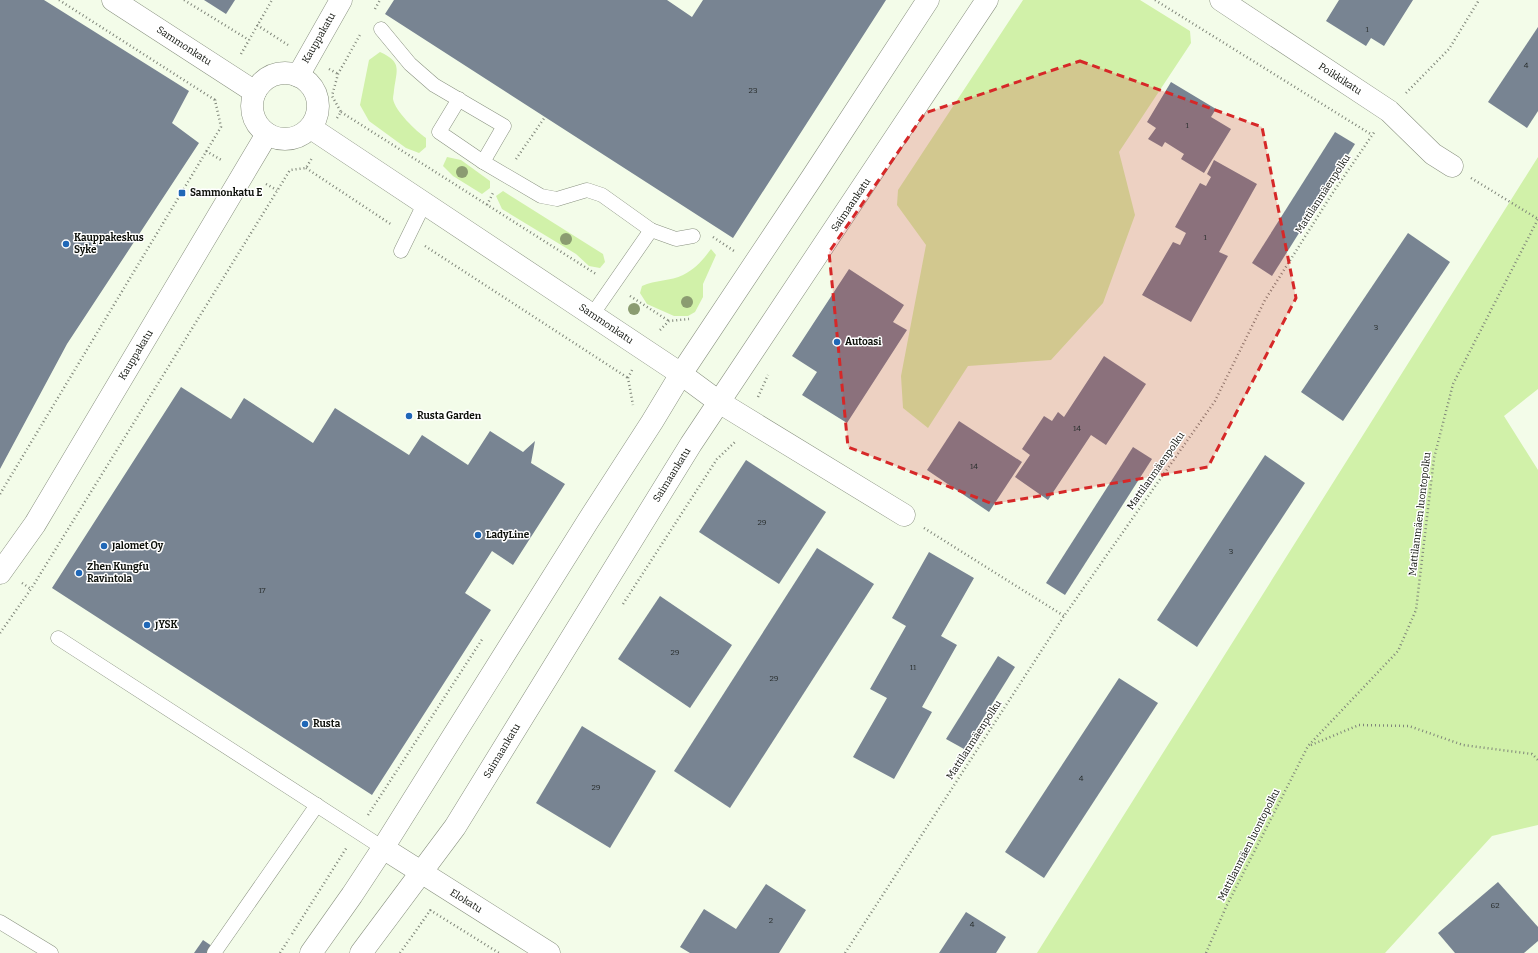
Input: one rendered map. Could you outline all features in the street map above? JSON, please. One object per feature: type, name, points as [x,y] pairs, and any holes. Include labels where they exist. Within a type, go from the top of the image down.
[{"type":"main road","name":"Sammonkatu","points":[[113,0],[255,92]]},
{"type":"main road","name":"Kauppakatu","points":[[298,76],[341,0]]},
{"type":"main road","points":[[312,953],[383,848],[652,422],[680,374],[813,176],[928,0]]},
{"type":"main road","name":"Saimaankatu","points":[[361,953],[455,827],[719,402],[860,193],[987,0]]},
{"type":"main road","name":"Poikkikatu","points":[[1232,3],[1389,111],[1433,154],[1452,166]]},
{"type":"main road","points":[[288,73],[298,76],[310,84],[317,96],[318,108],[316,120],[318,133],[306,132],[295,138],[282,139],[267,134],[259,127],[253,113],[252,103],[255,92],[264,81],[276,74],[288,73]]},
{"type":"main road","name":"Sammonkatu","points":[[318,133],[680,374],[719,402],[904,515]]},
{"type":"main road","name":"Kauppakatu","points":[[0,573],[34,524],[267,134]]},
{"type":"main road","name":"Elokatu","points":[[383,848],[549,953]]},
{"type":"lane","points":[[381,29],[410,64],[434,85],[504,126],[483,162]]},
{"type":"lane","points":[[459,99],[439,132],[483,162],[541,196],[557,199],[587,190],[602,195],[652,230],[676,239],[693,236]]},
{"type":"lane","points":[[401,251],[424,204]]},
{"type":"lane","points":[[592,315],[652,230]]},
{"type":"lane","points":[[58,638],[383,848]]},
{"type":"lane","points":[[214,953],[317,805]]},
{"type":"lane","points":[[0,922],[51,953]]},
{"type":"path","points":[[59,0],[215,100]]},
{"type":"path","points":[[184,0],[249,40]]},
{"type":"path","points":[[0,494],[220,127],[215,100],[272,0]]},
{"type":"path","points":[[374,10],[380,0]]},
{"type":"path","points":[[1155,0],[1372,135]]},
{"type":"path","name":"Mattilanmäenpolku","points":[[845,953],[1064,616],[1215,401],[1265,300],[1332,194],[1389,111],[1449,49],[1479,0]]},
{"type":"path","points":[[364,28],[338,74],[332,96],[341,112],[668,321]]},
{"type":"path","points":[[306,168],[318,133],[341,112]]},
{"type":"path","points":[[1452,166],[1538,219]]},
{"type":"path","points":[[0,633],[31,589],[290,170],[306,168],[628,378]]},
{"type":"path","name":"Mattilanmäen luontopolku","points":[[1206,953],[1226,907],[1308,746],[1398,651],[1416,610],[1434,458],[1453,384],[1538,219]]},
{"type":"path","points":[[693,236],[708,234],[736,252]]},
{"type":"path","points":[[623,605],[717,459],[735,442],[748,420],[769,373]]},
{"type":"path","points":[[904,515],[1064,616]]},
{"type":"path","points":[[1308,746],[1359,725],[1408,726],[1463,745],[1532,754],[1538,760]]},
{"type":"path","points":[[400,953],[446,888]]},
{"type":"path","points":[[430,910],[499,953]]},
{"type":"highlighted area","points":[[1080,61],[1262,127],[1296,298],[1208,467],[993,504],[848,447],[829,252],[925,113]]},
{"type":"green space","points":[[1023,0],[1140,0],[1190,31],[1191,43],[1119,152],[1135,215],[1103,303],[1051,360],[968,366],[928,428],[903,408],[901,376],[926,245],[897,205],[898,190]]},
{"type":"green space","points":[[380,52],[392,59],[395,63],[397,71],[393,99],[395,104],[406,120],[426,138],[426,147],[419,153],[406,148],[369,121],[360,105],[369,60]]},
{"type":"green space","points":[[447,157],[461,160],[490,181],[490,188],[482,194],[453,176],[443,166]]},
{"type":"green space","points":[[1538,157],[1538,389],[1504,416],[1538,470],[1538,825],[1492,836],[1385,953],[1037,953]]},
{"type":"green space","points":[[503,191],[603,254],[605,262],[600,268],[589,266],[576,254],[502,209],[496,196]]},
{"type":"green space","points":[[711,249],[716,255],[703,284],[703,297],[695,312],[688,316],[674,316],[647,304],[640,293],[642,286],[683,275],[698,264]]},
{"type":"building","name":"Kauppakeskus Syke","points":[[0,0],[44,0],[189,91],[172,123],[199,143],[67,344],[0,469]]},
{"type":"building","points":[[204,0],[235,0],[226,14]]},
{"type":"building","points":[[394,0],[667,0],[692,17],[703,0],[886,0],[733,238],[385,14]]},
{"type":"building","points":[[1339,0],[1413,0],[1384,46],[1371,38],[1366,46],[1326,21]]},
{"type":"building","points":[[1538,27],[1538,111],[1527,128],[1488,102]]},
{"type":"building","points":[[1171,82],[1216,109],[1211,117],[1231,129],[1204,173],[1181,159],[1184,154],[1165,142],[1162,147],[1148,139],[1156,128],[1147,122]]},
{"type":"building","points":[[1335,132],[1355,144],[1272,276],[1252,263]]},
{"type":"building","points":[[1214,160],[1257,184],[1219,252],[1228,256],[1191,322],[1142,295],[1173,242],[1180,245],[1186,233],[1175,227],[1200,183],[1206,186],[1211,177],[1207,174]]},
{"type":"building","points":[[1408,233],[1450,262],[1343,421],[1301,392]]},
{"type":"building","points":[[849,269],[904,305],[893,322],[907,330],[847,423],[802,395],[817,372],[792,356]]},
{"type":"building","points":[[1104,356],[1146,384],[1106,445],[1091,435],[1048,500],[1015,477],[1030,455],[1022,449],[1044,416],[1052,421],[1058,412],[1064,417]]},
{"type":"building","points":[[181,387],[231,419],[244,398],[313,443],[335,408],[409,455],[422,435],[468,465],[490,431],[523,452],[535,441],[531,463],[565,484],[513,565],[492,551],[465,593],[491,610],[372,795],[52,588]]},
{"type":"building","points":[[959,421],[1022,462],[989,512],[927,470]]},
{"type":"building","points":[[1133,447],[1152,459],[1065,595],[1046,583]]},
{"type":"building","points":[[1265,455],[1305,483],[1197,647],[1157,620]]},
{"type":"building","points":[[746,460],[826,512],[779,584],[699,532]]},
{"type":"building","points":[[817,548],[874,584],[730,808],[674,771]]},
{"type":"building","points":[[929,552],[974,578],[941,636],[957,645],[922,707],[932,712],[894,779],[853,757],[887,698],[870,689],[906,626],[892,618]]},
{"type":"building","points":[[660,596],[732,645],[690,708],[618,659]]},
{"type":"building","points":[[998,656],[1015,667],[964,749],[946,739]]},
{"type":"building","points":[[1119,678],[1158,703],[1044,878],[1005,852]]},
{"type":"building","points":[[582,726],[656,771],[610,848],[536,803]]},
{"type":"building","points":[[1498,882],[1538,927],[1538,941],[1524,953],[1455,953],[1438,933]]},
{"type":"building","points":[[766,884],[806,910],[779,953],[690,953],[680,947],[704,909],[736,929]]},
{"type":"building","points":[[966,912],[1006,937],[996,953],[939,953]]},
{"type":"building","points":[[203,940],[222,953],[194,953]]},
{"type":"place","name":"Sammonkatu E","points":[[182,193]]},
{"type":"place","name":"Kauppakeskus Syke","points":[[66,244]]},
{"type":"place","name":"Autoasi","points":[[837,342]]},
{"type":"place","name":"Rusta Garden","points":[[409,416]]},
{"type":"place","name":"LadyLine","points":[[478,535]]},
{"type":"place","name":"Jalomet Oy","points":[[104,546]]},
{"type":"place","name":"Zhen Kungfu Ravintola","points":[[79,573]]},
{"type":"place","name":"JYSK","points":[[147,625]]},
{"type":"place","name":"Rusta","points":[[305,724]]}]
